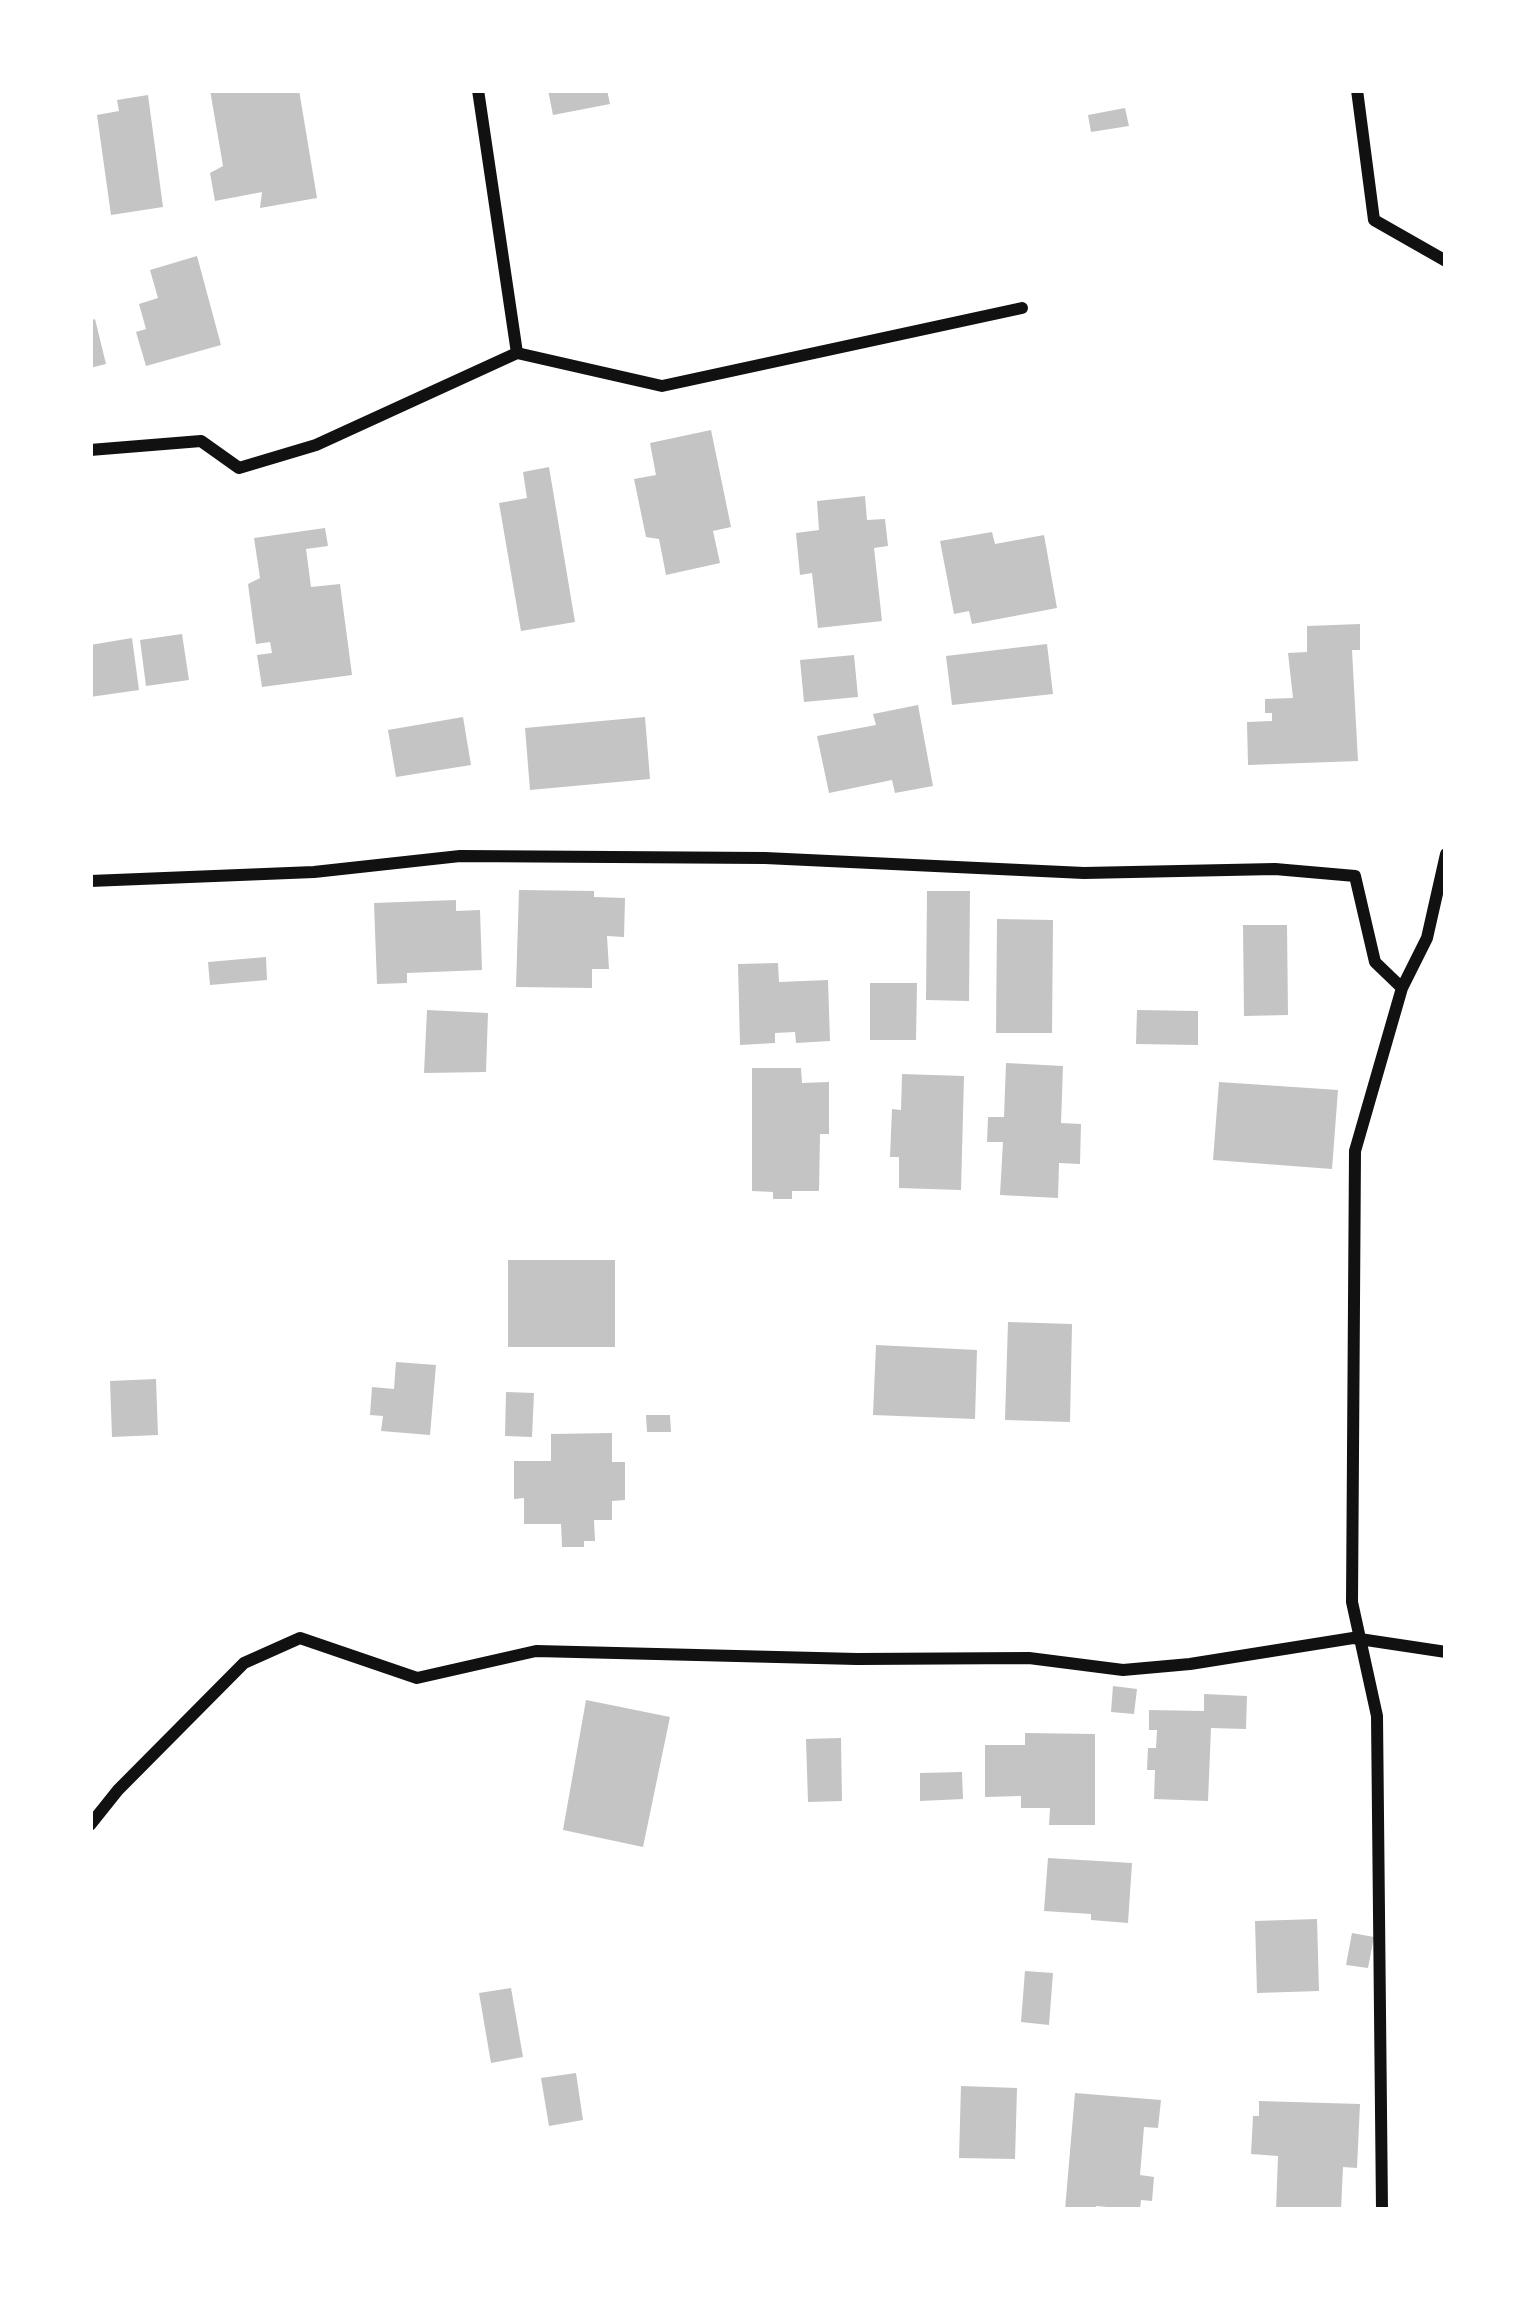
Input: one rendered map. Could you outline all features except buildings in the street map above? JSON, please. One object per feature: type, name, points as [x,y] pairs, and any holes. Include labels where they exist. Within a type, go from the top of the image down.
[{"type":"street","points":[[478,90],[517,352]]},
{"type":"street","points":[[1357,90],[1374,220],[1446,261]]},
{"type":"street","points":[[90,450],[201,441],[239,468],[316,445],[517,352],[662,386],[1022,308]]},
{"type":"street","points":[[1382,2210],[1377,1716],[1352,1602],[1355,1151],[1402,988],[1427,938],[1446,854]]},
{"type":"street","points":[[90,881],[314,872],[460,856],[765,858],[1084,873],[1275,869],[1355,876],[1375,962],[1402,988]]},
{"type":"street","points":[[90,1825],[118,1790],[244,1663],[300,1638],[416,1678],[536,1651],[1029,1658],[1123,1670],[1360,1638],[1446,1652]]}]
